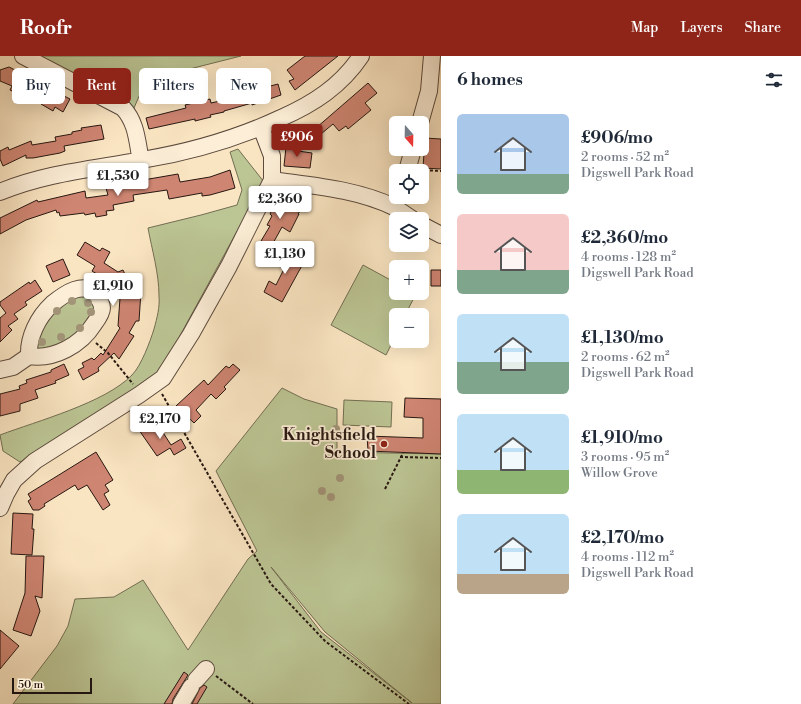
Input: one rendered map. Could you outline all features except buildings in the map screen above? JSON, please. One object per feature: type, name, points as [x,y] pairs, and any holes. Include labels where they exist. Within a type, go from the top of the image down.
[{"type":"street","points":[[23,56],[123,108],[131,116],[135,127],[141,161]]},
{"type":"street","points":[[0,192],[32,180],[58,174],[141,161],[208,146],[261,127],[318,100],[335,87],[361,56]]},
{"type":"street","points":[[422,116],[429,91],[432,56]]},
{"type":"street","points":[[0,508],[14,480],[35,461],[140,396],[163,378],[229,266],[272,180],[272,156],[261,127]]},
{"type":"street","points":[[272,180],[355,192],[380,200],[389,201]]},
{"type":"street","points":[[398,204],[405,212]]},
{"type":"street","points":[[429,229],[441,235]]},
{"type":"street","points":[[0,370],[13,367],[29,356],[40,357],[62,351],[74,345],[87,335],[98,318],[102,308],[94,292],[86,289],[77,289],[67,293],[51,305],[33,331],[29,342],[29,356]]},
{"type":"street","points":[[181,704],[198,678]]},
{"type":"path","points":[[429,170],[441,171]]},
{"type":"path","points":[[87,335],[108,353],[129,377],[140,396]]},
{"type":"path","points":[[156,384],[270,584],[325,641],[409,704]]},
{"type":"path","points":[[385,489],[403,453]]},
{"type":"path","points":[[400,457],[441,458]]},
{"type":"path","points":[[198,678],[254,704]]},
{"type":"green space","points":[[36,56],[241,56],[194,68],[139,68],[139,96],[134,108],[126,104],[131,104],[131,68],[73,68],[73,76],[65,71],[65,68],[59,68]]},
{"type":"green space","points":[[238,149],[264,182],[159,374],[151,382],[20,462],[3,451],[0,435],[88,403],[120,385],[132,375],[142,360],[150,340],[156,321],[159,304],[158,279],[148,228],[237,205],[242,190],[230,152]]},
{"type":"green space","points":[[363,265],[389,279],[389,300],[413,300],[409,308],[389,308],[390,348],[386,355],[331,325]]},
{"type":"green space","points":[[84,292],[97,307],[75,339],[40,354],[34,342],[55,307]]},
{"type":"green space","points":[[282,388],[304,399],[337,409],[337,452],[441,454],[441,704],[13,704],[57,646],[68,626],[75,599],[114,597],[143,580],[188,650],[248,559],[257,551],[216,471]],"holes":[[[271,567],[325,632],[412,703],[321,632]]]},
{"type":"green space","points":[[344,400],[392,402],[391,427],[343,425]]},
{"type":"place","name":"Knightsfield School","points":[[384,444]]}]
